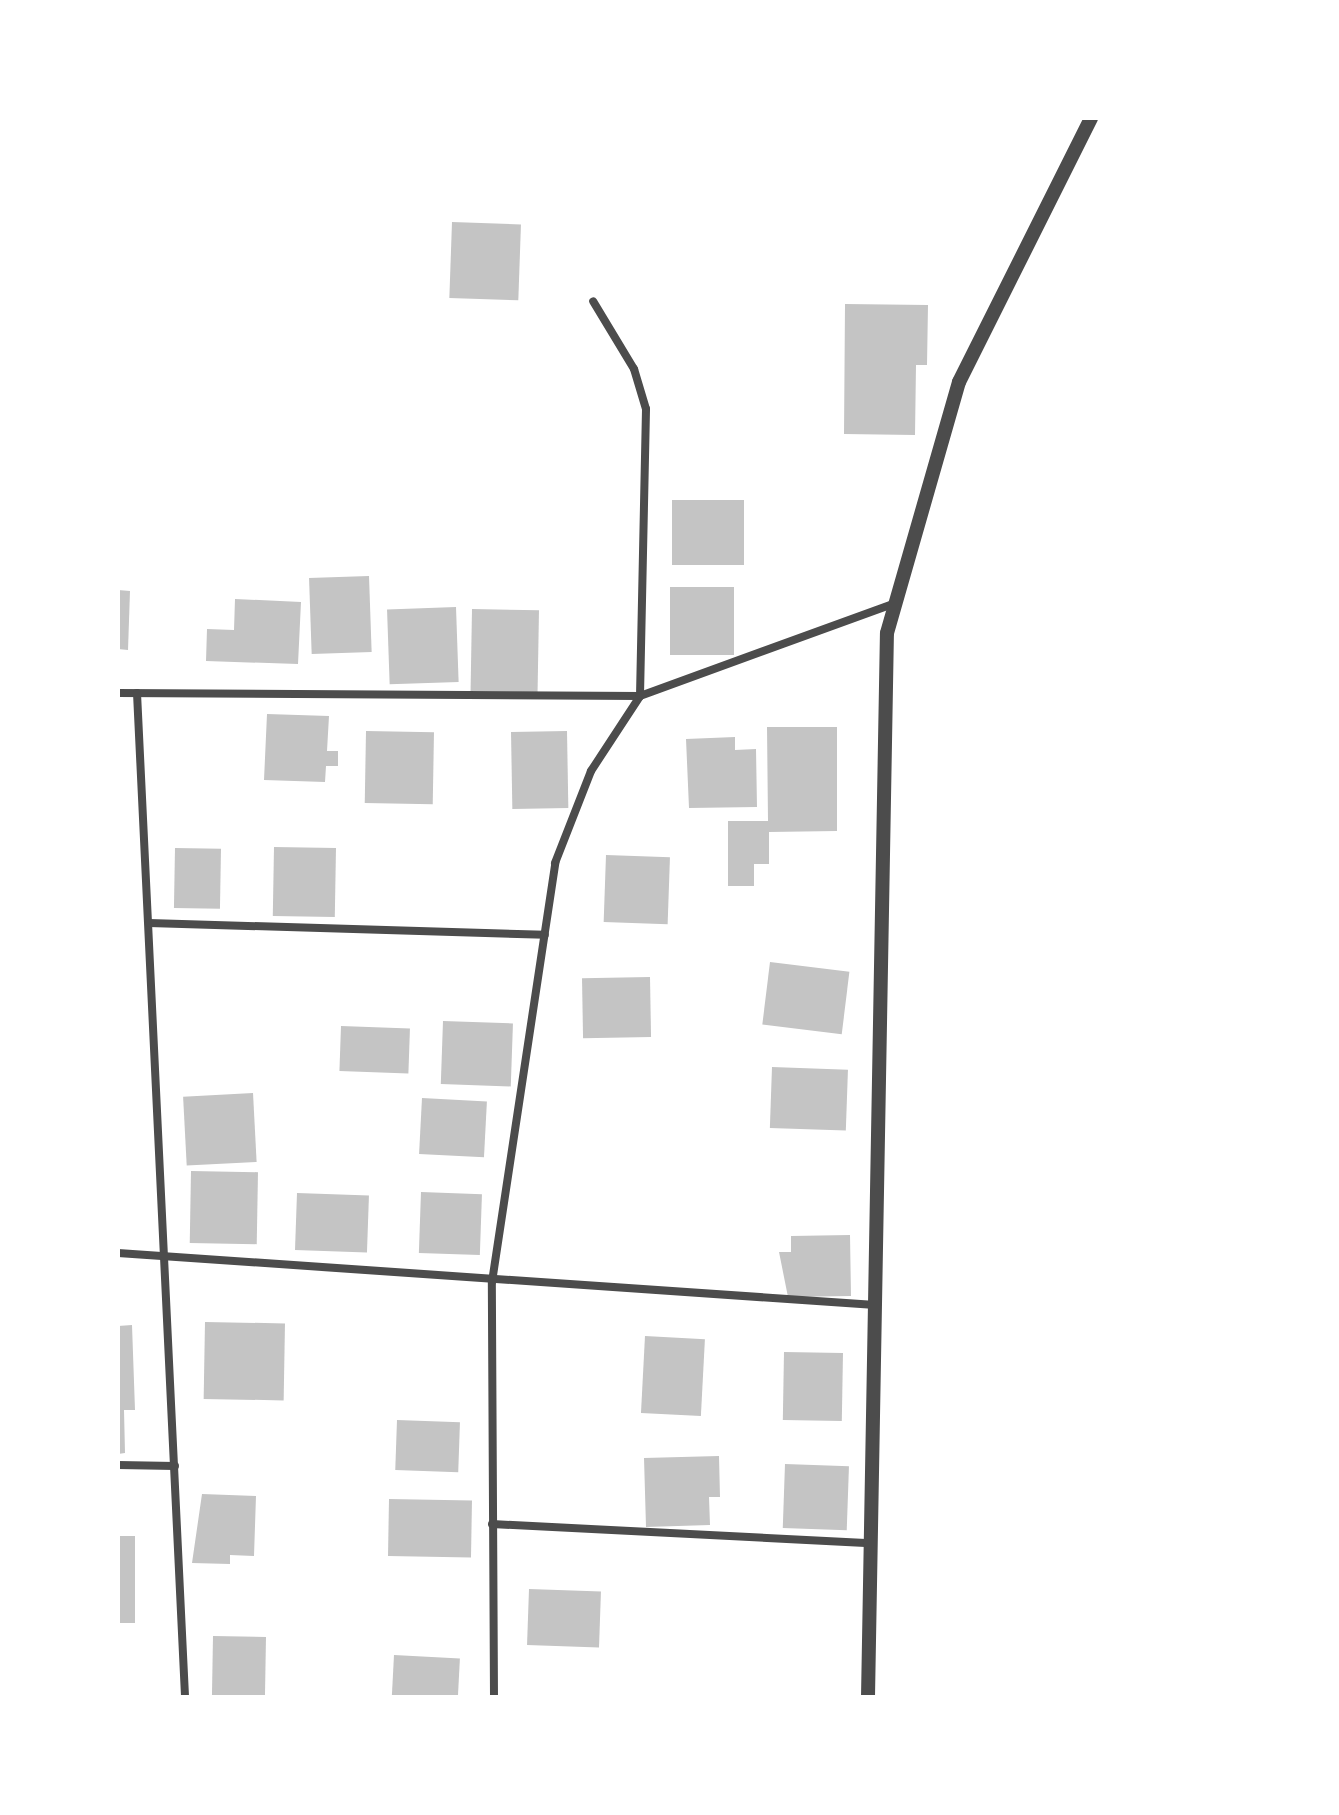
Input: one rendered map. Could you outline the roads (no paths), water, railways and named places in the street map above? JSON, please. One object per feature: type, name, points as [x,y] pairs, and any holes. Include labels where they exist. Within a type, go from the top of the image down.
[{"type":"street","points":[[868,1697],[887,633],[959,382],[1091,118]]},
{"type":"street","points":[[494,1697],[492,1282],[555,863],[591,771],[640,696],[646,409],[634,369],[593,301]]},
{"type":"street","points":[[118,693],[640,696],[896,603]]},
{"type":"street","points":[[137,693],[185,1697]]},
{"type":"street","points":[[149,923],[545,935]]},
{"type":"street","points":[[118,1253],[492,1282],[875,1305]]},
{"type":"street","points":[[118,1465],[175,1466]]},
{"type":"street","points":[[492,1524],[871,1543]]}]
